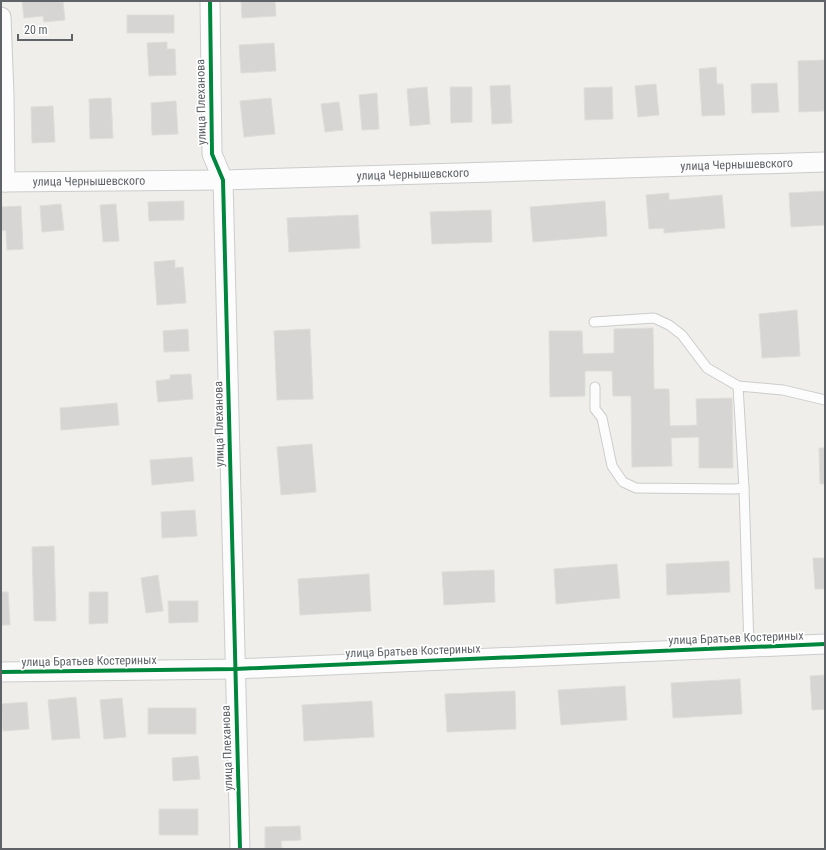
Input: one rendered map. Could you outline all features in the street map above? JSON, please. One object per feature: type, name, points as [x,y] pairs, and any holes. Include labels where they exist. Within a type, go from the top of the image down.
[{"type":"street","name":"улица Плеханова","points":[[210,1],[212,154],[223,180],[240,849]]},
{"type":"street","points":[[1,17],[3,182]]},
{"type":"street","name":"улица Чернышевского","points":[[3,182],[223,180],[825,162]]},
{"type":"street","name":"улица Братьев Костериных","points":[[1,672],[235,669],[825,644]]},
{"type":"lane","points":[[594,322],[654,318],[669,325],[682,335],[707,368],[738,386],[783,390],[825,400]]},
{"type":"lane","points":[[738,386],[744,488],[749,648]]},
{"type":"lane","points":[[594,388],[595,409],[602,418],[612,466],[623,482],[636,488],[744,488]]},
{"type":"building","points":[[22,1],[63,1],[65,20],[44,22],[43,16],[24,18]]},
{"type":"building","points":[[241,1],[275,1],[276,16],[242,18]]},
{"type":"building","points":[[127,15],[174,15],[174,33],[127,33]]},
{"type":"building","points":[[167,42],[167,49],[175,49],[176,75],[149,76],[147,43]]},
{"type":"building","points":[[274,43],[276,71],[241,73],[239,45]]},
{"type":"building","points":[[825,60],[825,111],[799,112],[798,61]]},
{"type":"building","points":[[716,67],[717,84],[723,84],[725,115],[702,116],[699,69]]},
{"type":"building","points":[[777,83],[779,112],[752,113],[751,84]]},
{"type":"building","points":[[656,84],[659,115],[638,117],[635,86]]},
{"type":"building","points":[[510,85],[512,123],[492,124],[490,86]]},
{"type":"building","points":[[427,87],[430,124],[410,126],[407,89]]},
{"type":"building","points":[[450,87],[472,87],[472,122],[451,123]]},
{"type":"building","points":[[612,87],[613,119],[585,120],[584,88]]},
{"type":"building","points":[[377,93],[379,129],[362,130],[359,95]]},
{"type":"building","points":[[111,98],[113,138],[90,139],[89,99]]},
{"type":"building","points":[[271,98],[275,134],[244,137],[240,101]]},
{"type":"building","points":[[176,101],[178,134],[152,135],[151,103]]},
{"type":"building","points":[[339,102],[343,130],[325,132],[321,104]]},
{"type":"building","points":[[53,106],[55,142],[32,143],[31,107]]},
{"type":"building","points":[[825,191],[825,225],[791,227],[789,193]]},
{"type":"building","points":[[669,193],[669,200],[722,195],[725,228],[664,233],[664,228],[649,229],[646,195]]},
{"type":"building","points":[[184,201],[184,220],[149,221],[148,202]]},
{"type":"building","points":[[605,201],[607,236],[533,242],[530,207]]},
{"type":"building","points":[[61,204],[64,230],[42,232],[40,206]]},
{"type":"building","points":[[116,204],[119,241],[103,242],[100,205]]},
{"type":"building","points":[[21,206],[23,249],[7,250],[6,230],[1,231],[1,207]]},
{"type":"building","points":[[491,210],[492,242],[432,244],[430,212]]},
{"type":"building","points":[[358,215],[360,248],[289,252],[287,218]]},
{"type":"building","points":[[175,260],[175,268],[183,267],[186,303],[157,305],[154,262]]},
{"type":"building","points":[[797,310],[800,356],[762,358],[759,314]]},
{"type":"building","points":[[653,328],[654,389],[669,389],[670,426],[697,425],[696,399],[732,398],[733,468],[699,468],[699,437],[671,438],[672,466],[632,467],[631,396],[613,396],[612,371],[585,371],[585,396],[550,397],[549,331],[582,331],[583,354],[614,353],[614,329]]},
{"type":"building","points":[[188,329],[189,351],[164,352],[163,331]]},
{"type":"building","points":[[310,329],[313,399],[277,400],[274,331]]},
{"type":"building","points":[[191,374],[193,399],[158,402],[156,381],[170,379],[170,375]]},
{"type":"building","points":[[117,403],[119,425],[61,430],[60,408]]},
{"type":"building","points":[[312,444],[316,492],[281,495],[277,447]]},
{"type":"building","points":[[819,448],[825,448],[825,484],[820,484]]},
{"type":"building","points":[[192,457],[194,481],[152,485],[150,460]]},
{"type":"building","points":[[195,510],[197,536],[162,538],[161,512]]},
{"type":"building","points":[[54,546],[56,621],[34,621],[32,547]]},
{"type":"building","points":[[813,558],[825,558],[825,589],[815,589]]},
{"type":"building","points":[[729,561],[730,592],[667,595],[666,564]]},
{"type":"building","points":[[617,564],[620,598],[556,604],[554,569]]},
{"type":"building","points":[[494,570],[495,602],[444,605],[442,572]]},
{"type":"building","points":[[369,574],[371,611],[300,615],[298,579]]},
{"type":"building","points":[[158,575],[163,611],[146,613],[141,578]]},
{"type":"building","points":[[1,592],[8,592],[10,625],[1,625]]},
{"type":"building","points":[[89,592],[108,592],[108,623],[89,624]]},
{"type":"building","points":[[168,601],[198,601],[198,622],[169,623]]},
{"type":"building","points":[[825,675],[825,709],[812,710],[810,676]]},
{"type":"building","points":[[740,679],[742,714],[673,718],[671,683]]},
{"type":"building","points":[[625,686],[627,720],[561,725],[558,690]]},
{"type":"building","points":[[515,691],[516,729],[447,732],[445,694]]},
{"type":"building","points":[[76,697],[80,738],[52,740],[48,700]]},
{"type":"building","points":[[122,698],[126,737],[104,739],[100,700]]},
{"type":"building","points":[[372,701],[374,737],[304,741],[302,705]]},
{"type":"building","points":[[27,702],[29,729],[3,731],[1,704]]},
{"type":"building","points":[[148,708],[196,708],[196,734],[148,734]]},
{"type":"building","points":[[198,756],[200,779],[173,781],[172,758]]},
{"type":"building","points":[[159,809],[198,809],[198,835],[159,835]]},
{"type":"building","points":[[300,826],[301,840],[281,841],[282,849],[265,849],[265,827]]},
{"type":"cycle path","points":[[210,1],[212,154],[223,180],[240,849]]},
{"type":"cycle path","points":[[1,672],[235,669],[825,644]]}]
